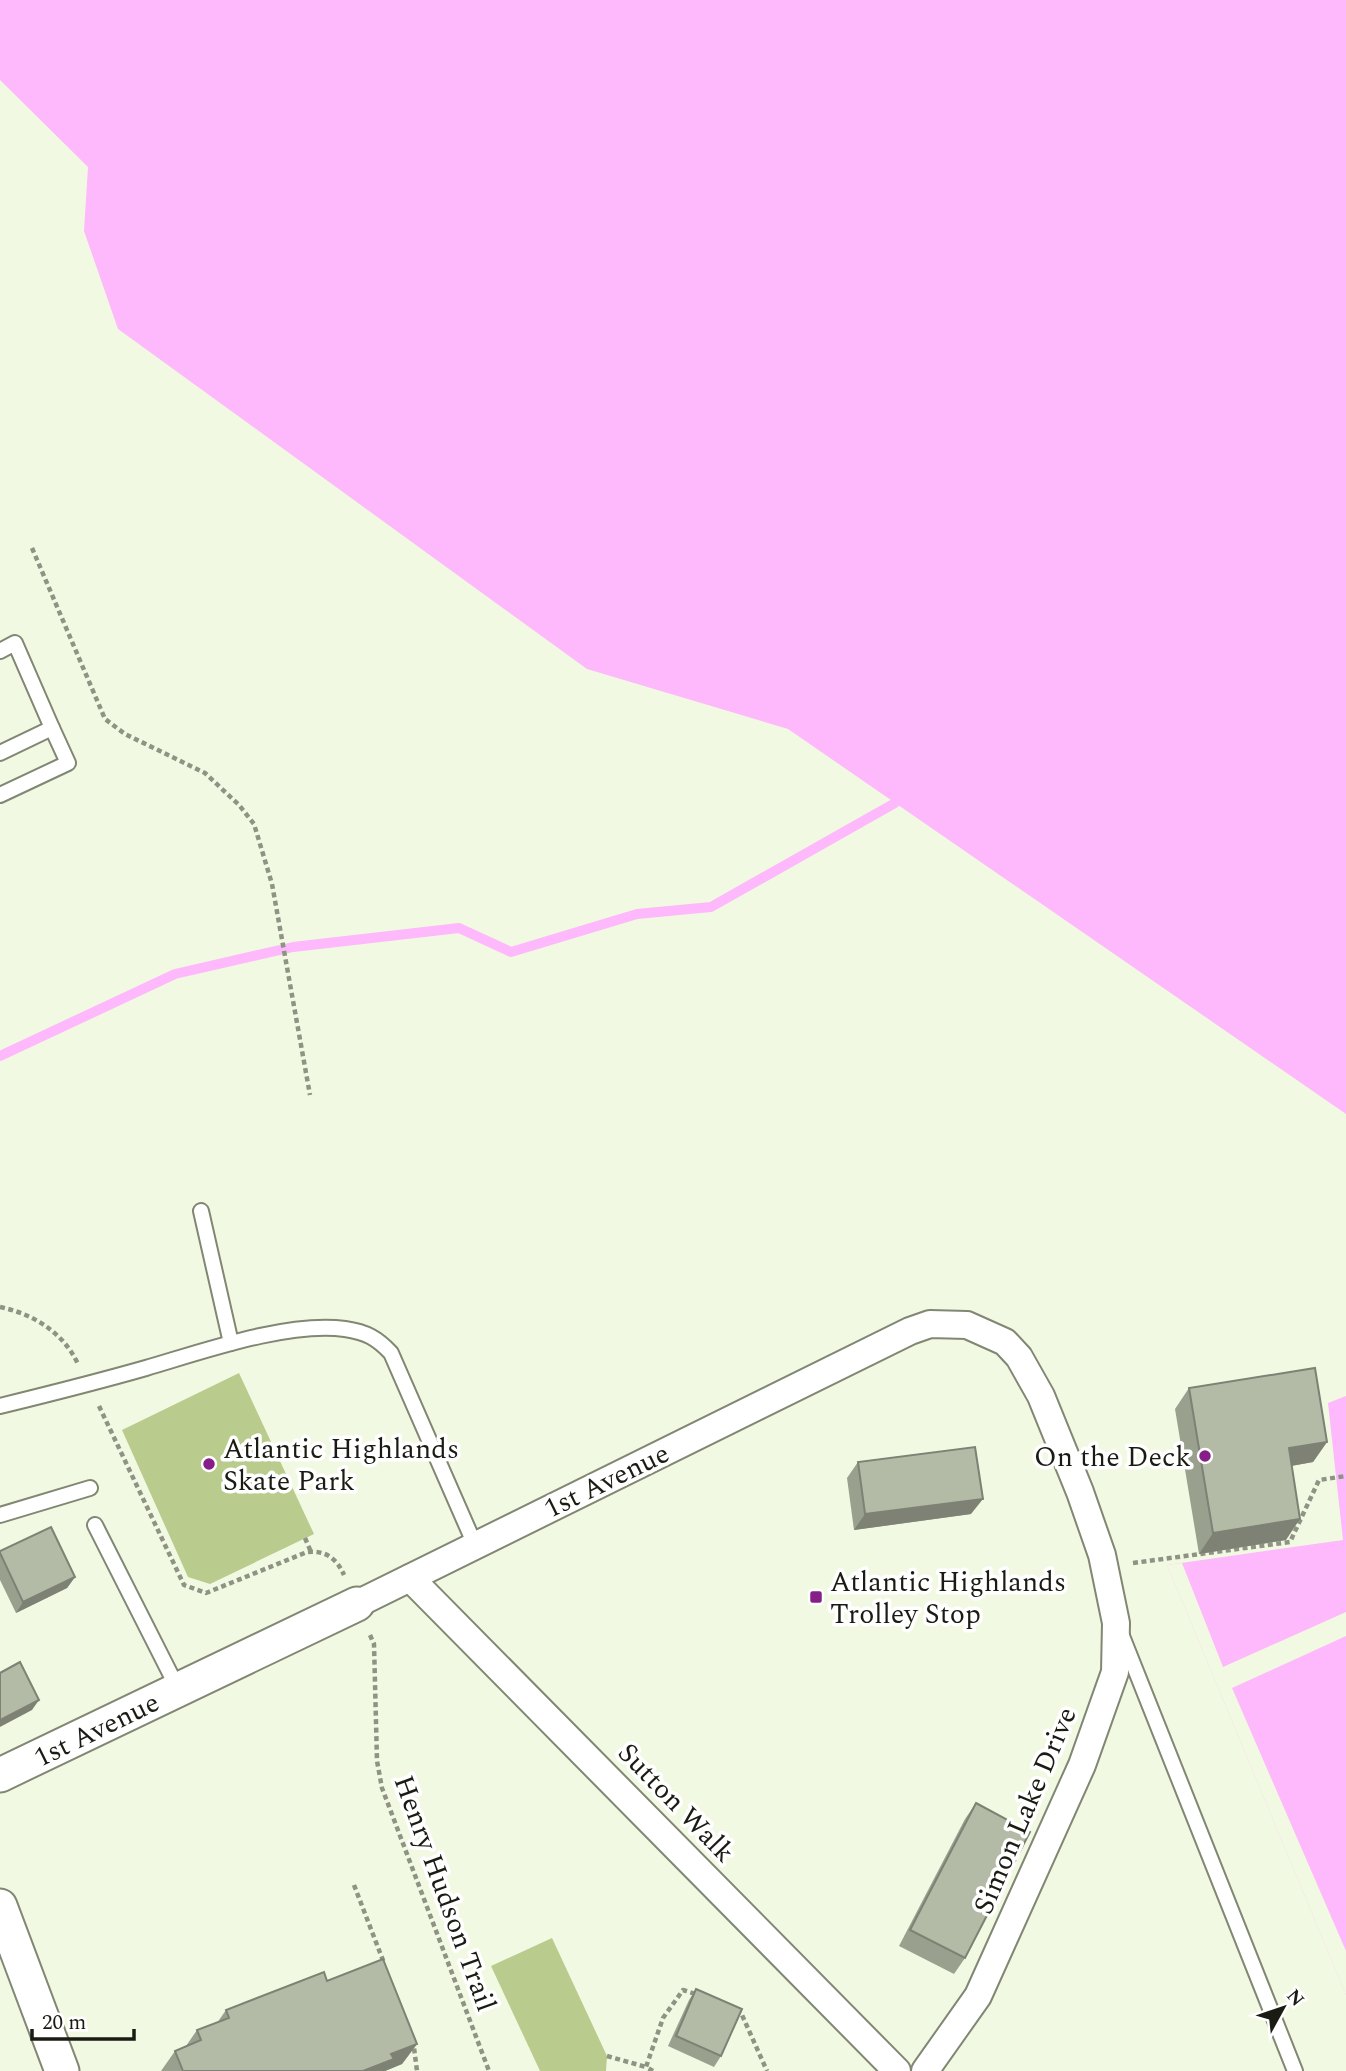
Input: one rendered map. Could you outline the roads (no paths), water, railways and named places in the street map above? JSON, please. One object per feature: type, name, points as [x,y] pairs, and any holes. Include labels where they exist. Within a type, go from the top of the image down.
[{"type":"street","name":"1st Avenue","points":[[0,1775],[357,1604],[910,1331],[948,1323],[987,1332],[1005,1342],[1019,1357],[1041,1396],[1080,1492],[1103,1560]]},
{"type":"street","name":"Simon Lake Drive","points":[[925,2071],[978,1996],[1082,1765],[1115,1672],[1116,1622],[1103,1560]]},
{"type":"street","name":"Sutton Walk","points":[[410,1578],[897,2071]]},
{"type":"street","points":[[0,1906],[62,2071]]},
{"type":"lane","points":[[0,651],[16,643],[68,763],[0,794]]},
{"type":"lane","points":[[0,753],[52,728]]},
{"type":"lane","points":[[201,1211],[231,1343]]},
{"type":"lane","points":[[0,1406],[231,1343],[305,1330],[354,1331],[377,1338],[391,1353],[475,1545]]},
{"type":"lane","points":[[0,1515],[90,1488]]},
{"type":"lane","points":[[95,1525],[178,1690]]},
{"type":"lane","points":[[1116,1622],[1294,2071]]},
{"type":"waterway","points":[[0,1056],[175,974],[293,947],[459,928],[511,952],[637,914],[711,907],[895,803]]},
{"type":"place","name":"On the Deck","points":[[1205,1456]]},
{"type":"place","name":"Atlantic Highlands Skate Park","points":[[209,1464]]},
{"type":"place","name":"Atlantic Highlands Trolley Stop","points":[[816,1597]]}]
